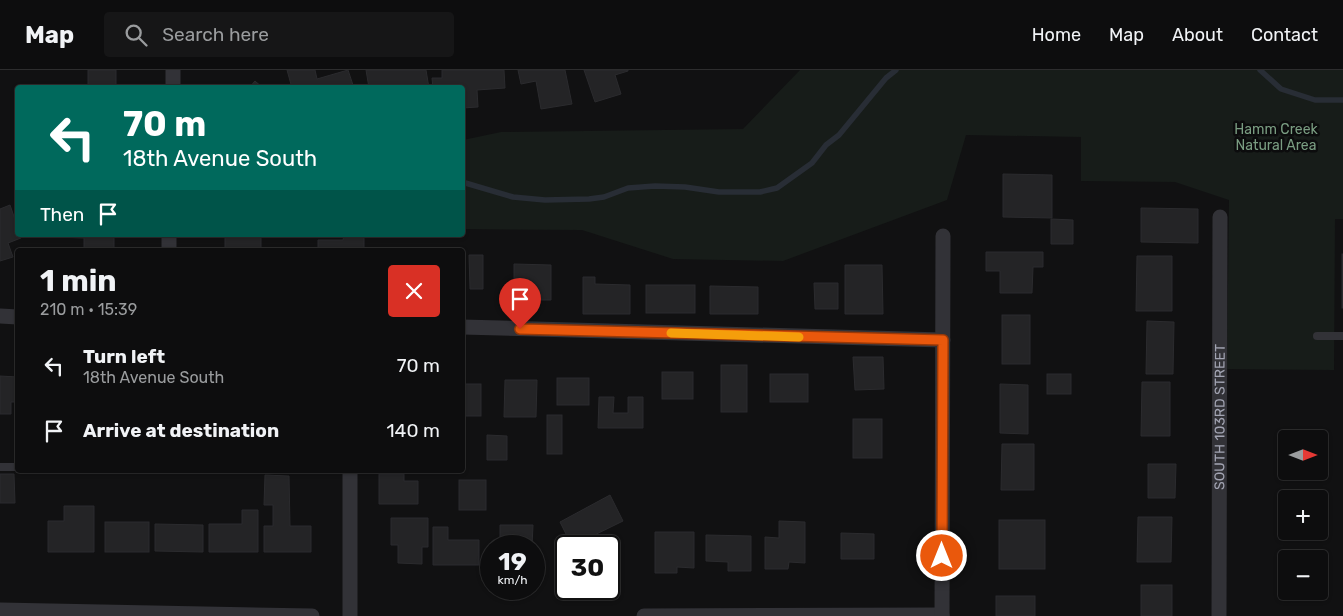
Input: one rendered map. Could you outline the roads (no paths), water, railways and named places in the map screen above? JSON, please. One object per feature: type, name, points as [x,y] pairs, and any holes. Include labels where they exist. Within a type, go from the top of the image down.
[{"type":"street","points":[[173,70],[173,85]]},
{"type":"street","name":"SOUTH 103RD STREET","points":[[1219,616],[1220,218]]},
{"type":"street","points":[[644,616],[942,616],[943,236]]},
{"type":"street","points":[[0,316],[15,317]]},
{"type":"street","points":[[465,328],[943,340]]},
{"type":"street","points":[[350,473],[350,616]]},
{"type":"street","points":[[0,610],[312,616]]},
{"type":"lane","points":[[1317,336],[1343,336]]},
{"type":"lane","points":[[0,467],[15,467]]},
{"type":"waterway","points":[[465,183],[513,197],[545,200],[589,199],[604,197],[628,188],[655,186],[685,187],[719,192],[760,192],[777,188],[812,163],[826,145],[839,135],[886,78],[896,70]]},
{"type":"waterway","points":[[1260,70],[1281,89],[1315,100],[1343,100]]},
{"type":"park label","name":"Hamm Creek Natural Area","points":[[1276,138]]}]
